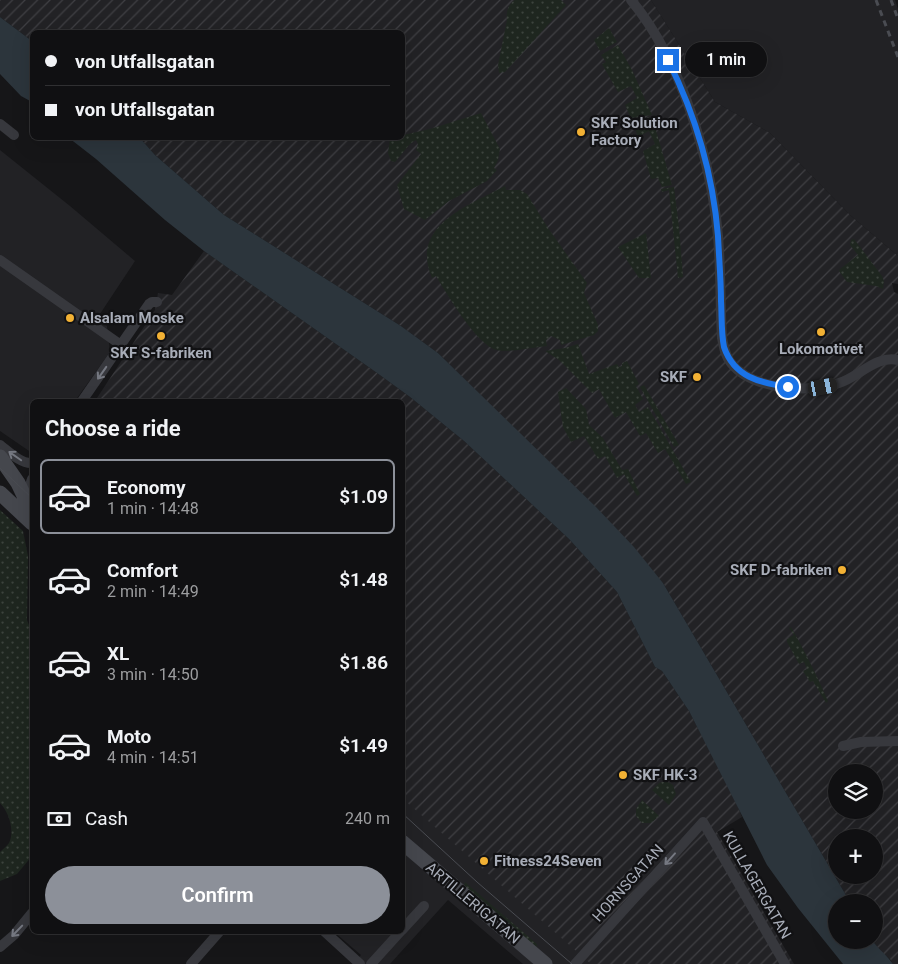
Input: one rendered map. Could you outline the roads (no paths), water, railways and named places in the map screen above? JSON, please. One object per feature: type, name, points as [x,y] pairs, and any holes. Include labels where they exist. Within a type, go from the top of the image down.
[{"type":"main road","points":[[0,457],[18,483],[30,514]]},
{"type":"main road","points":[[0,494],[30,514]]},
{"type":"main road","name":"ARTILLERIGATAN","points":[[405,845],[544,964]]},
{"type":"street","points":[[631,0],[647,22],[673,70],[695,125],[702,149],[718,234],[722,338],[730,362],[741,372],[762,382],[806,389],[841,383],[882,360],[898,360]]},
{"type":"street","points":[[0,124],[14,134]]},
{"type":"street","points":[[0,260],[121,345]]},
{"type":"street","points":[[83,399],[149,304],[157,302]]},
{"type":"street","points":[[0,445],[22,461],[30,463]]},
{"type":"street","points":[[30,485],[30,514]]},
{"type":"street","points":[[843,746],[861,742],[898,741]]},
{"type":"street","name":"HORNSGATAN","points":[[575,964],[703,822]]},
{"type":"street","name":"KULLAGERGATAN","points":[[703,822],[785,964]]},
{"type":"street","points":[[405,927],[424,906]]},
{"type":"street","points":[[0,947],[30,916]]},
{"type":"street","points":[[191,964],[217,934]]},
{"type":"street","points":[[327,934],[360,964]]},
{"type":"street","points":[[371,964],[398,934]]},
{"type":"tram line","points":[[0,468],[30,496]]},
{"type":"tram line","points":[[405,816],[477,882],[572,964]]},
{"type":"railway","points":[[876,0],[898,57]]},
{"type":"railway","points":[[891,0],[898,19]]},
{"type":"place","name":"SKF Solution Factory","points":[[581,132]]},
{"type":"place","name":"Alsalam Moske","points":[[70,318]]},
{"type":"place","name":"Lokomotivet","points":[[821,332]]},
{"type":"place","name":"SKF S-fabriken","points":[[161,336]]},
{"type":"place","name":"SKF","points":[[697,377]]},
{"type":"place","name":"SKF D-fabriken","points":[[842,570]]},
{"type":"place","name":"SKF HK-3","points":[[623,775]]},
{"type":"place","name":"Fitness24Seven","points":[[484,861]]}]
